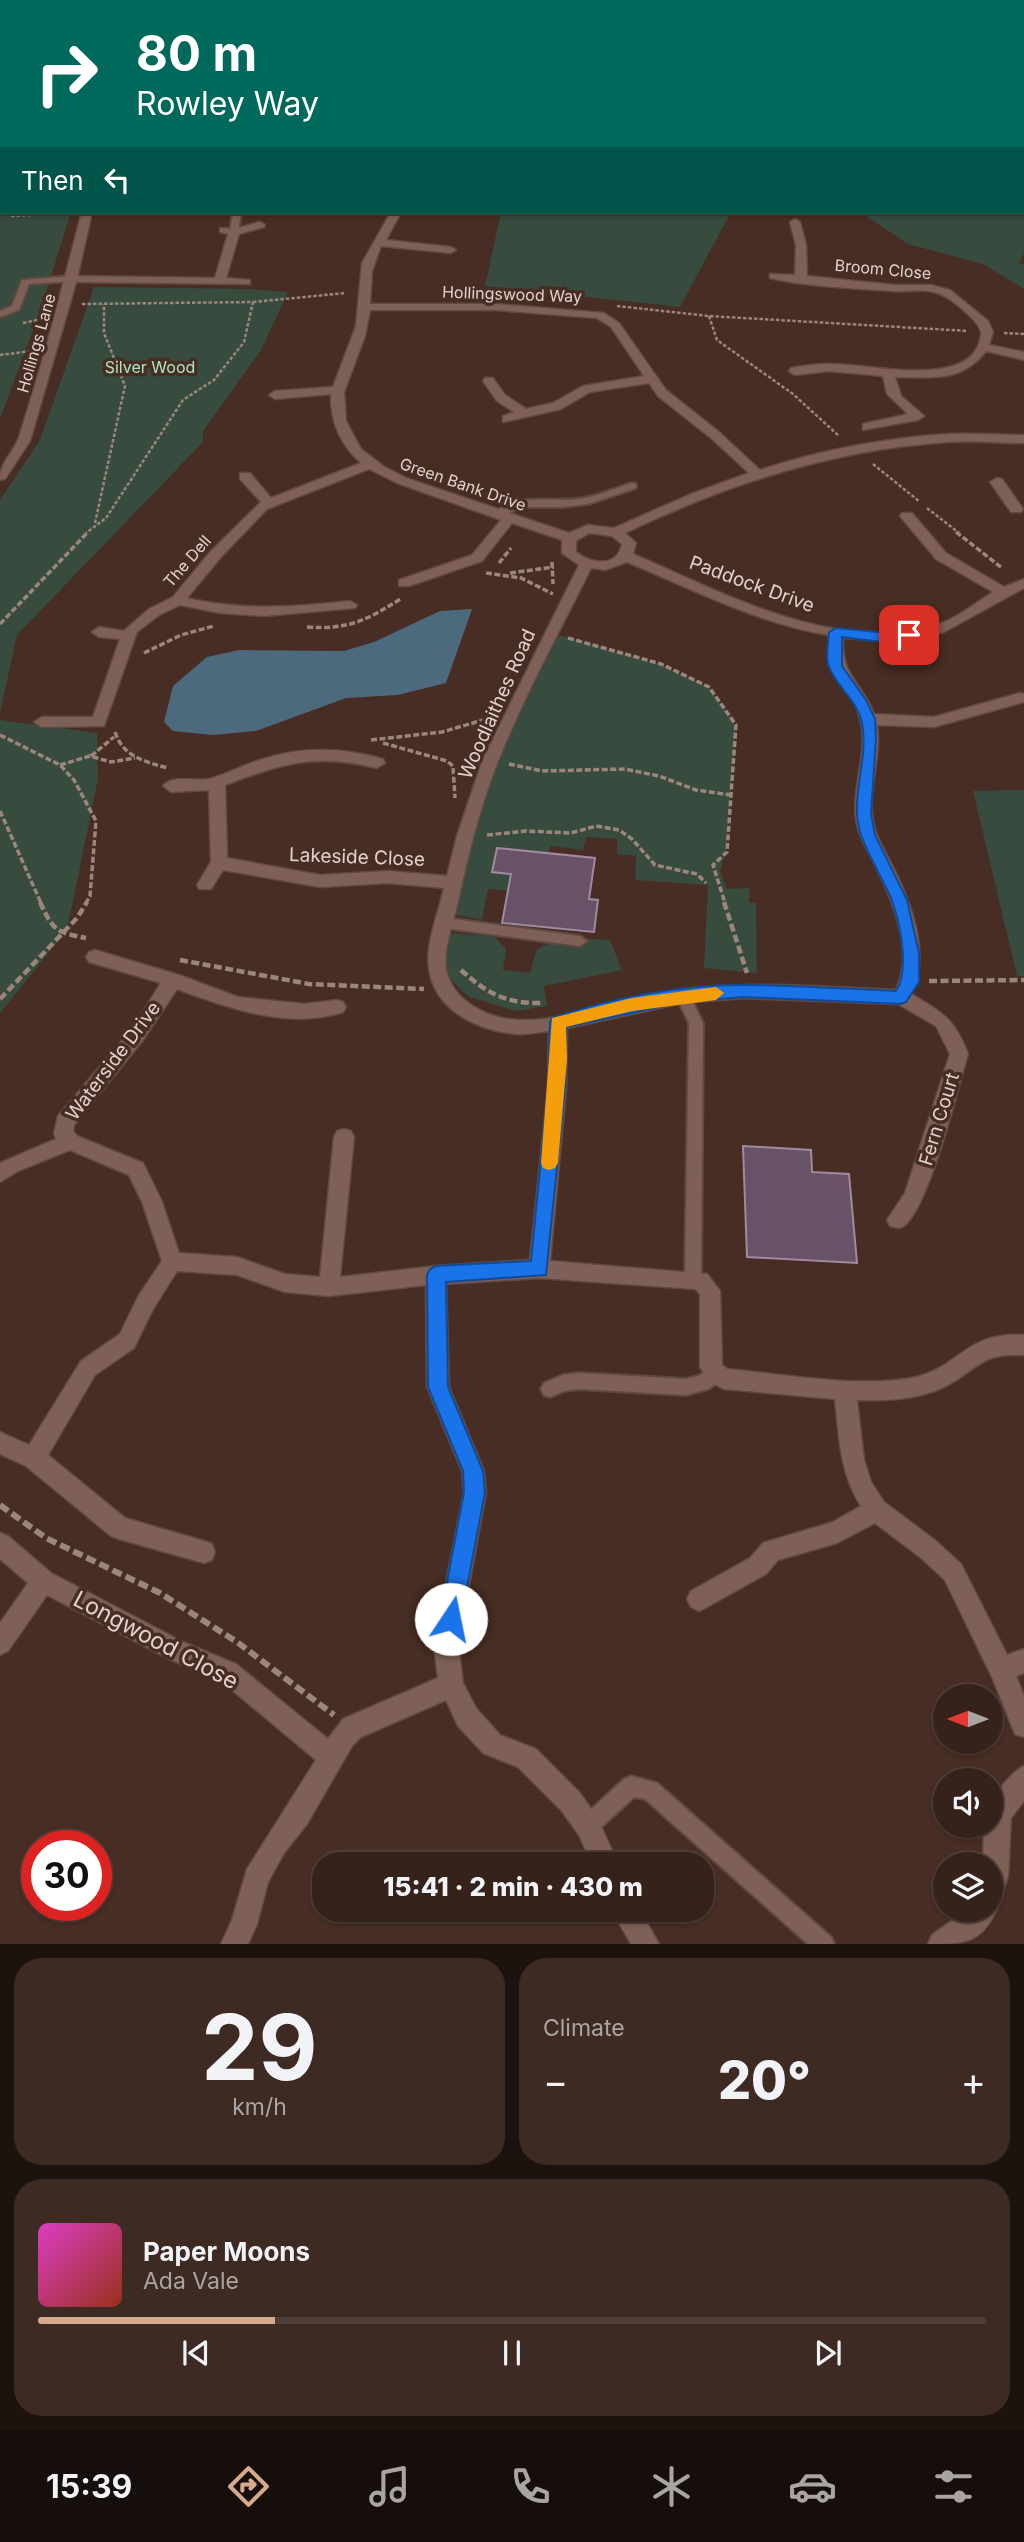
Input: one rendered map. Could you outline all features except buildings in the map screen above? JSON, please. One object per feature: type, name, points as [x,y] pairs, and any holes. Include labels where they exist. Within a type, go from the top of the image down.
[{"type":"street","name":"Hollings Lane","points":[[0,476],[24,441],[71,279],[87,214]]},
{"type":"street","name":"Green Bank Drive","points":[[395,214],[367,264],[366,307],[362,328],[338,390],[338,419],[343,435],[370,464],[416,486],[571,538]]},
{"type":"street","points":[[795,222],[801,245],[801,278]]},
{"type":"street","points":[[219,282],[229,231],[260,225]]},
{"type":"street","points":[[379,243],[451,250]]},
{"type":"street","name":"Broom Close","points":[[774,276],[877,287],[931,288],[946,292],[985,323],[987,332],[983,346]]},
{"type":"street","points":[[71,279],[246,282]]},
{"type":"street","name":"Hollingswood Way","points":[[366,307],[496,307],[600,315],[615,325],[649,379],[669,401],[715,435],[756,473]]},
{"type":"street","points":[[795,370],[830,367],[889,373],[949,373],[971,362],[983,346],[1024,356]]},
{"type":"street","points":[[867,427],[918,416],[892,395],[889,389],[889,373]]},
{"type":"street","points":[[507,419],[522,412],[556,406],[587,389],[649,379]]},
{"type":"street","points":[[489,381],[501,398],[522,412]]},
{"type":"street","points":[[275,396],[338,390]]},
{"type":"street","points":[[616,532],[629,543],[629,552],[609,565],[586,564],[569,552],[567,546],[571,538],[588,529],[616,532],[684,499],[756,473],[856,451],[949,438],[1024,439]]},
{"type":"street","name":"The Dell","points":[[129,636],[138,624],[178,600],[216,554],[268,502],[370,464]]},
{"type":"street","points":[[244,476],[268,502]]},
{"type":"street","points":[[996,482],[1015,510]]},
{"type":"street","points":[[405,589],[477,558],[503,516]]},
{"type":"street","points":[[907,516],[949,562],[1003,592]]},
{"type":"street","name":"Paddock Drive","points":[[625,556],[777,617],[836,632],[888,637],[937,629],[1024,583]]},
{"type":"street","name":"Woodlaithes Road","points":[[445,990],[437,967],[444,923],[463,842],[491,759],[586,564]]},
{"type":"street","points":[[178,600],[206,608],[277,611],[350,605]]},
{"type":"street","points":[[42,722],[99,722],[129,636],[99,632]]},
{"type":"street","points":[[445,990],[461,1007],[487,1021],[518,1027],[558,1023],[683,996],[752,991],[906,989],[911,953],[900,900],[868,835],[864,814],[868,719],[859,700],[835,666],[836,632]]},
{"type":"street","points":[[868,719],[934,722],[1020,698]]},
{"type":"street","points":[[171,786],[218,783],[267,763],[307,754],[348,756],[377,763]]},
{"type":"street","points":[[205,886],[219,863],[218,783]]},
{"type":"street","name":"Lakeside Close","points":[[219,863],[307,879],[388,877],[453,883]]},
{"type":"street","name":"Waterside Drive","points":[[96,949],[237,1004],[305,1011],[337,1007]]},
{"type":"street","name":"Waterside Drive","points":[[172,1262],[152,1202],[136,1169],[70,1142],[62,1133],[65,1122],[137,1035],[173,980]]},
{"type":"street","name":"Fern Court","points":[[897,1220],[914,1197],[958,1055],[953,1037],[942,1021],[906,989]]},
{"type":"street","points":[[539,1269],[556,1088],[558,1023]]},
{"type":"street","points":[[329,1287],[344,1137]]},
{"type":"street","name":"Waterside Drive","points":[[0,1174],[11,1165],[70,1142]]},
{"type":"street","points":[[34,1458],[88,1368],[127,1341],[146,1302],[172,1262],[237,1266],[285,1283],[329,1287],[436,1275],[539,1269],[693,1279],[707,1284],[710,1291],[712,1367],[715,1374],[723,1379],[845,1390],[904,1390],[937,1380],[980,1349],[1005,1342],[1024,1345]]},
{"type":"street","points":[[436,1275],[438,1387],[473,1471],[475,1492],[446,1645],[451,1685],[467,1717],[492,1744],[527,1758],[570,1801],[588,1826],[600,1852]]},
{"type":"street","points":[[845,1390],[853,1460],[861,1487],[876,1510],[928,1549],[953,1572],[1001,1669],[1024,1725]]},
{"type":"street","points":[[0,1443],[34,1458],[120,1528],[204,1552]]},
{"type":"street","points":[[699,1599],[758,1566],[771,1551],[837,1532],[876,1510]]},
{"type":"street","name":"Longwood Close","points":[[0,1544],[43,1581],[175,1650],[228,1672],[331,1757]]},
{"type":"street","points":[[0,1643],[43,1581]]},
{"type":"street","points":[[1001,1669],[1024,1661]]},
{"type":"street","points":[[233,1944],[244,1924],[256,1878],[275,1844],[298,1815],[342,1737],[352,1728],[451,1685]]},
{"type":"street","points":[[994,1852],[998,1816],[1005,1801],[1020,1791],[1024,1778]]},
{"type":"street","points":[[632,1922],[646,1944]]},
{"type":"street","points":[[946,1942],[973,1922]]},
{"type":"lane","points":[[229,231],[236,214]]},
{"type":"lane","points":[[0,314],[16,308],[24,282],[71,279]]},
{"type":"lane","points":[[503,516],[512,504],[583,502],[632,486]]},
{"type":"lane","points":[[444,923],[580,940]]},
{"type":"lane","points":[[683,996],[696,1023],[693,1279]]},
{"type":"lane","points":[[550,1389],[562,1383],[579,1381],[686,1387],[702,1383],[715,1374]]},
{"type":"lane","points":[[588,1826],[631,1786],[650,1790],[824,1944]]},
{"type":"path","points":[[0,217],[52,214]]},
{"type":"path","points":[[0,624],[95,524],[106,518],[183,400],[214,380],[244,342],[253,302],[104,304],[62,309],[12,326]]},
{"type":"path","points":[[95,524],[125,386],[104,333],[104,304]]},
{"type":"path","points":[[0,355],[50,349]]},
{"type":"path","points":[[550,555],[555,578],[551,592]]},
{"type":"path","points":[[481,573],[507,574],[554,567]]},
{"type":"path","points":[[507,574],[539,584],[551,592],[565,608]]},
{"type":"path","points":[[303,626],[331,630],[353,627],[405,589]]},
{"type":"path","points":[[137,660],[145,652],[181,635],[227,625]]},
{"type":"path","points":[[552,633],[661,664],[709,687],[736,725],[727,852],[713,865],[752,991]]},
{"type":"path","points":[[370,740],[442,732],[513,712]]},
{"type":"path","points":[[115,727],[115,736],[135,758]]},
{"type":"path","points":[[0,735],[60,765],[74,780],[96,821],[90,897],[77,918],[0,999]]},
{"type":"path","points":[[60,765],[90,756],[115,736]]},
{"type":"path","points":[[359,738],[447,761],[453,766],[454,798],[477,802]]},
{"type":"path","points":[[90,756],[110,762],[135,758],[179,769]]},
{"type":"path","points":[[491,759],[542,771],[625,769],[659,776],[696,790],[730,795]]},
{"type":"path","points":[[0,811],[51,926],[96,949]]},
{"type":"path","points":[[463,842],[492,833],[571,833],[596,826],[620,830],[632,839],[655,865],[697,874],[706,883]]},
{"type":"path","points":[[172,958],[309,984],[445,990]]},
{"type":"path","points":[[460,970],[475,984],[513,1004],[541,1003]]},
{"type":"path","points":[[906,989],[1024,980]]},
{"type":"path","points":[[0,1505],[46,1538],[160,1593],[215,1628],[352,1728]]},
{"type":"green space","points":[[0,214],[70,214],[40,311],[0,419]]},
{"type":"green space","points":[[501,214],[730,214],[680,307],[485,286]]},
{"type":"green space","points":[[863,214],[1024,214],[1024,253],[1019,263],[1024,265],[1024,289],[983,264],[908,244]]},
{"type":"green space","name":"Silver Wood","points":[[94,287],[288,292],[261,350],[203,431],[203,442],[17,635],[0,713],[0,500],[40,440]]},
{"type":"green space","points":[[552,633],[661,664],[709,687],[736,725],[726,849],[720,872],[727,889],[750,888],[749,903],[756,903],[757,973],[704,968],[708,885],[635,880],[636,856],[617,854],[617,839],[586,837],[583,850],[551,846],[548,853],[497,848],[492,872],[511,874],[508,891],[488,889],[482,920],[447,913],[465,836]]},
{"type":"green space","points":[[0,720],[97,733],[98,779],[67,930],[0,1013]]},
{"type":"green space","points":[[1024,790],[1024,976],[1017,976],[973,791]]},
{"type":"green space","points":[[448,933],[493,936],[506,948],[503,970],[530,973],[537,949],[565,937],[610,940],[622,970],[544,986],[547,1006],[516,1011],[469,997],[437,967]]},
{"type":"water","points":[[472,609],[446,683],[398,695],[346,698],[256,731],[212,735],[173,731],[164,722],[173,686],[207,657],[239,650],[344,651],[374,642],[440,611]]},
{"type":"slow traffic","points":[[549,1163],[559,1059],[558,1023],[632,1005],[716,993]]},
{"type":"route","points":[[451,1619],[475,1492],[473,1471],[438,1387],[436,1275],[539,1269],[559,1059],[558,1023],[683,996],[744,991],[901,997],[911,982],[911,953],[906,926],[900,900],[868,835],[864,814],[868,719],[859,700],[835,666],[834,651],[836,632],[888,637],[909,635]]}]
